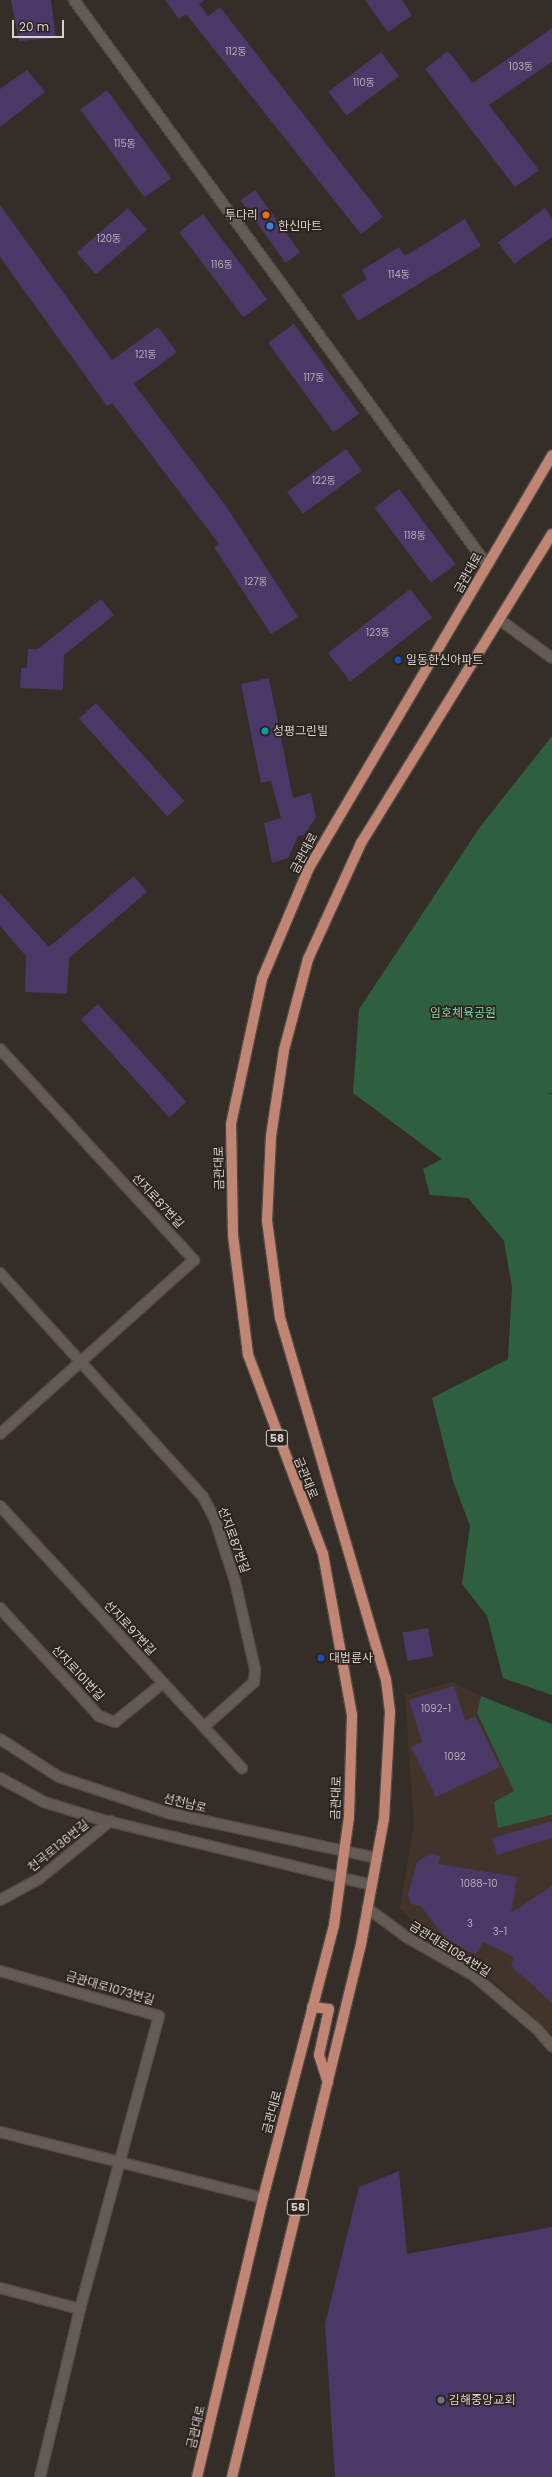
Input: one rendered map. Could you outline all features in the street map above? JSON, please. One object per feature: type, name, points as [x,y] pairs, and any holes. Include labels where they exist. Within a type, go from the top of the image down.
[{"type":"main road","name":"금관대로","points":[[197,2477],[263,2198],[343,1879],[347,1853],[352,1715],[343,1656],[322,1554],[248,1354],[233,1235],[231,1124],[262,979],[309,868],[552,455]]},
{"type":"main road","name":"금관대로","points":[[232,2477],[328,2083],[367,1908],[384,1819],[390,1712],[386,1680],[280,1318],[267,1221],[271,1136],[284,1050],[308,959],[361,843],[552,534]]},
{"type":"main road","points":[[312,2007],[325,2006],[329,2009],[319,2055],[328,2083]]},
{"type":"street","points":[[74,0],[487,565]]},
{"type":"street","points":[[500,620],[552,658]]},
{"type":"street","name":"선지로87번길","points":[[0,1049],[194,1260],[0,1434]]},
{"type":"street","name":"선지로87번길","points":[[0,1273],[82,1360],[203,1497],[215,1520],[235,1581],[255,1669],[254,1682],[204,1727]]},
{"type":"street","name":"선지로97번길","points":[[0,1506],[242,1768]]},
{"type":"street","name":"선지로101번길","points":[[0,1608],[99,1716],[115,1722],[163,1683]]},
{"type":"street","name":"선천남로","points":[[0,1739],[58,1776],[139,1803],[347,1853],[377,1858]]},
{"type":"street","points":[[0,1778],[44,1802],[110,1821],[371,1885]]},
{"type":"street","name":"천곡로136번길","points":[[0,1900],[39,1879],[110,1821]]},
{"type":"street","name":"금관대로1084번길","points":[[367,1908],[408,1938],[473,1975],[537,2029],[552,2046]]},
{"type":"street","name":"금관대로1073번길","points":[[0,1971],[159,2016],[121,2163]]},
{"type":"street","points":[[0,2132],[263,2198]]},
{"type":"street","points":[[40,2477],[80,2309],[121,2163]]},
{"type":"street","points":[[0,2288],[80,2309]]},
{"type":"shaded area","points":[[452,1682],[481,1696],[477,1713],[514,1791],[498,1828],[552,1815],[552,2034],[478,1967],[417,1926],[400,1908],[414,1825],[405,1695]]},
{"type":"green space","name":"임호체육공원","points":[[552,736],[552,1093],[546,1093],[552,1094],[552,1695],[503,1678],[487,1616],[462,1584],[470,1526],[453,1481],[432,1398],[508,1359],[512,1287],[504,1241],[468,1198],[430,1195],[423,1169],[442,1159],[353,1093],[359,1009],[480,827]]},
{"type":"green space","points":[[481,1696],[552,1724],[552,1815],[498,1828],[494,1802],[514,1791],[477,1713]]},
{"type":"building","points":[[11,0],[51,0],[56,38],[19,41]]},
{"type":"building","points":[[165,0],[205,0],[199,4],[208,16],[220,7],[383,217],[361,234],[186,14],[179,19]]},
{"type":"building","points":[[365,0],[402,0],[412,15],[388,32]]},
{"type":"building","points":[[552,28],[552,62],[489,105],[539,170],[515,187],[425,69],[448,51],[473,83]]},
{"type":"building","points":[[381,52],[399,76],[346,116],[328,92]]},
{"type":"building","points":[[27,70],[45,92],[0,127],[0,89]]},
{"type":"building","points":[[107,90],[171,178],[144,198],[80,109]]},
{"type":"building","name":"한신마트","points":[[255,190],[300,252],[286,263],[240,201]]},
{"type":"building","points":[[0,205],[112,360],[158,327],[177,352],[134,384],[228,509],[298,617],[271,634],[214,547],[219,544],[112,403],[107,406],[0,257]]},
{"type":"building","points":[[128,208],[147,230],[96,274],[77,253]]},
{"type":"building","points":[[545,208],[552,218],[552,237],[514,264],[498,242]]},
{"type":"building","points":[[203,214],[267,299],[243,318],[179,232]]},
{"type":"building","points":[[465,219],[481,246],[358,321],[342,295],[367,279],[362,270],[399,247],[405,256]]},
{"type":"building","points":[[294,324],[359,414],[333,433],[268,343]]},
{"type":"building","points":[[346,449],[362,471],[303,514],[287,492]]},
{"type":"building","points":[[399,489],[456,564],[431,583],[374,508]]},
{"type":"building","points":[[410,589],[432,617],[350,681],[328,653]]},
{"type":"building","points":[[101,599],[114,615],[64,655],[63,690],[20,688],[21,668],[27,668],[28,649],[38,649]]},
{"type":"building","points":[[269,678],[293,798],[311,793],[316,817],[304,835],[298,836],[288,858],[272,863],[264,823],[281,818],[271,781],[261,783],[241,684]]},
{"type":"building","points":[[96,703],[184,801],[167,816],[79,718]]},
{"type":"building","points":[[134,876],[147,892],[69,958],[67,994],[25,992],[26,956],[0,926],[0,893],[49,947]]},
{"type":"building","points":[[98,1004],[186,1102],[169,1117],[81,1019]]},
{"type":"building","points":[[428,1628],[433,1657],[407,1661],[402,1633]]},
{"type":"building","points":[[454,1686],[465,1721],[475,1716],[500,1767],[436,1797],[411,1747],[422,1742],[409,1700]]},
{"type":"building","points":[[552,1821],[552,1838],[497,1855],[492,1838]]},
{"type":"building","points":[[431,1853],[440,1856],[438,1864],[517,1877],[511,1913],[552,1886],[552,2003],[511,1966],[514,1957],[483,1942],[475,1955],[445,1938],[421,1906],[411,1904],[408,1895],[417,1862]]},
{"type":"building","name":"김해중앙교회","points":[[399,2171],[407,2254],[552,2227],[552,2477],[335,2477],[325,2324],[359,2187]]},
{"type":"place","name":"투다리","points":[[266,215]]},
{"type":"place","name":"한신마트","points":[[270,226]]},
{"type":"place","name":"일동한신아파트","points":[[398,660]]},
{"type":"place","name":"성평그린빌","points":[[265,731]]},
{"type":"place","name":"대법륜사","points":[[321,1658]]},
{"type":"place","name":"김해중앙교회","points":[[441,2400]]}]
